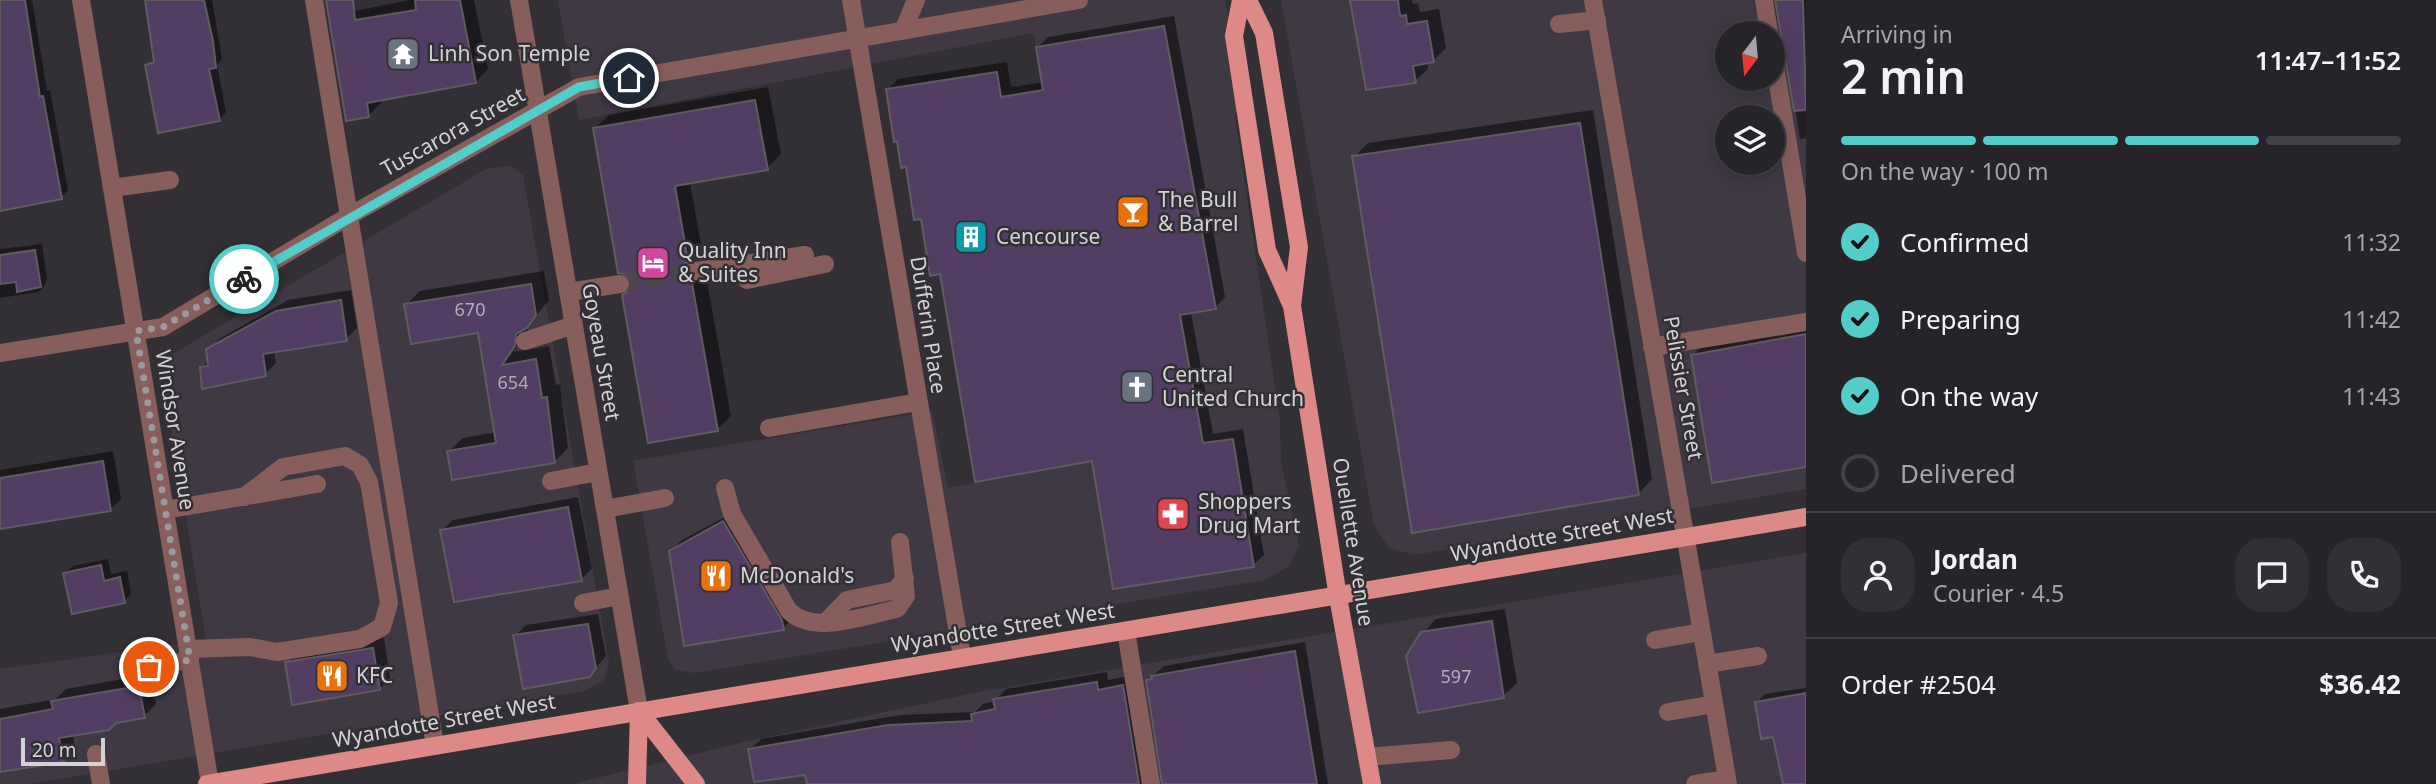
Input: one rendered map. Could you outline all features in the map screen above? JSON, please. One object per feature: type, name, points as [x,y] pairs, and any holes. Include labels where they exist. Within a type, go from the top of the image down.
[{"type":"main road","name":"Ouellette Avenue","points":[[1241,0],[1234,36],[1267,250],[1292,306],[1338,597],[1372,784]]},
{"type":"main road","name":"Ouellette Avenue","points":[[1248,0],[1264,33],[1299,247],[1292,306]]},
{"type":"main road","name":"Wyandotte Street West","points":[[209,784],[1806,517]]},
{"type":"main road","points":[[637,784],[639,711]]},
{"type":"main road","points":[[639,711],[696,784]]},
{"type":"street","name":"Windsor Avenue","points":[[81,0],[209,784]]},
{"type":"street","points":[[314,0],[435,746]]},
{"type":"street","name":"Goyeau Street","points":[[519,0],[639,711]]},
{"type":"street","name":"Dufferin Place","points":[[851,0],[962,657]]},
{"type":"street","points":[[903,31],[916,0]]},
{"type":"street","name":"Tuscarora Street","points":[[0,353],[163,327],[349,216],[579,87],[1079,0]]},
{"type":"street","name":"Pelissier Street","points":[[1593,0],[1727,781]]},
{"type":"street","points":[[1764,0],[1767,21]]},
{"type":"street","points":[[1559,24],[1597,20]]},
{"type":"street","points":[[1779,91],[1806,253]]},
{"type":"street","points":[[112,188],[170,180]]},
{"type":"street","points":[[690,272],[805,256]]},
{"type":"street","points":[[747,280],[825,264]]},
{"type":"street","points":[[568,292],[620,284]]},
{"type":"street","points":[[1652,347],[1806,322]]},
{"type":"street","points":[[524,341],[573,325]]},
{"type":"street","points":[[769,428],[918,402]]},
{"type":"street","points":[[149,667],[189,655],[250,647],[277,652],[360,639],[382,627],[389,603],[369,482],[360,465],[345,456],[283,467],[244,497]]},
{"type":"street","points":[[551,481],[598,472]]},
{"type":"street","points":[[165,510],[317,484]]},
{"type":"street","points":[[725,488],[732,514],[789,611],[802,621],[826,622],[847,600],[896,590],[905,578],[900,542]]},
{"type":"street","points":[[604,509],[665,498]]},
{"type":"street","points":[[583,603],[619,596]]},
{"type":"street","points":[[1126,631],[1151,784]]},
{"type":"street","points":[[1655,640],[1701,632]]},
{"type":"street","points":[[1707,664],[1758,656]]},
{"type":"street","points":[[1668,712],[1714,704]]},
{"type":"street","points":[[1367,757],[1451,750]]},
{"type":"street","points":[[96,754],[101,784]]},
{"type":"street","points":[[1695,784],[1727,781]]},
{"type":"shaded area","points":[[558,0],[1225,0],[1243,94],[1235,116],[1280,421],[1281,462],[1299,545],[1289,566],[1265,580],[695,673],[675,670],[668,659],[633,461],[932,411],[948,488],[1092,461],[1036,47],[1033,33],[579,120]]},
{"type":"shaded area","points":[[1281,0],[1753,0],[1758,21],[1806,15],[1806,489],[1414,555],[1389,548],[1374,525]]},
{"type":"shaded area","points":[[511,166],[523,175],[609,663],[604,680],[584,691],[29,784],[0,784],[0,669],[206,640],[163,376],[174,353],[486,169]]},
{"type":"shaded area","points":[[1806,553],[1806,784],[573,784],[744,742],[983,691]]},
{"type":"building","points":[[0,0],[25,0],[40,97],[43,96],[62,199],[0,211]]},
{"type":"building","points":[[145,0],[204,0],[216,68],[209,69],[220,121],[158,133],[145,65],[154,62]]},
{"type":"building","name":"Linh Son Temple","points":[[326,0],[353,0],[355,20],[416,10],[415,0],[460,0],[476,83],[367,103],[369,117],[346,121]]},
{"type":"building","points":[[1350,0],[1398,0],[1400,16],[1406,15],[1407,24],[1427,21],[1434,62],[1413,66],[1416,83],[1366,90]]},
{"type":"building","points":[[1775,0],[1803,0],[1806,110],[1794,111],[1785,58],[1785,21],[1779,21]]},
{"type":"building","points":[[1164,26],[1216,309],[1180,315],[1203,443],[1233,439],[1254,567],[1113,589],[1092,461],[975,482],[940,274],[930,276],[921,219],[914,220],[906,167],[901,168],[897,141],[894,142],[886,89],[997,72],[1001,97],[1043,90],[1036,47]]},
{"type":"building","name":"Quality Inn & Suites","points":[[755,100],[768,170],[675,186],[688,261],[680,267],[679,274],[685,282],[692,283],[718,431],[648,443],[622,295],[630,289],[631,282],[625,274],[618,273],[593,128]]},
{"type":"building","points":[[1580,123],[1639,495],[1412,533],[1352,156]]},
{"type":"building","points":[[35,250],[41,287],[17,292],[16,282],[0,284],[0,255]]},
{"type":"building","points":[[531,284],[536,315],[527,328],[516,334],[515,346],[502,365],[536,359],[542,398],[547,397],[555,463],[452,480],[447,451],[496,443],[478,333],[411,344],[404,304]]},
{"type":"building","points":[[341,300],[347,341],[263,354],[266,376],[202,389],[200,367],[208,366],[206,349],[276,311]]},
{"type":"building","points":[[1806,334],[1806,467],[1712,483],[1691,355]]},
{"type":"building","points":[[103,461],[111,511],[0,529],[0,478]]},
{"type":"building","points":[[568,507],[582,581],[454,602],[440,530]]},
{"type":"building","name":"McDonald's","points":[[723,521],[782,620],[784,630],[684,646],[669,551]]},
{"type":"building","points":[[101,565],[104,581],[120,577],[125,603],[72,614],[63,573]]},
{"type":"building","points":[[1492,621],[1504,698],[1418,713],[1406,656],[1421,632]]},
{"type":"building","points":[[588,624],[596,668],[590,677],[523,689],[513,635]]},
{"type":"building","name":"KFC","points":[[373,648],[380,690],[292,705],[285,662]]},
{"type":"building","points":[[1295,651],[1317,784],[1162,784],[1146,680],[1152,679],[1151,676]]},
{"type":"building","points":[[1097,682],[1098,690],[1123,685],[1139,784],[807,784],[805,775],[754,782],[748,749],[888,725],[972,721],[971,714],[995,709],[993,699]]},
{"type":"building","points":[[139,686],[145,718],[116,723],[109,730],[59,738],[64,762],[0,772],[0,719],[53,709],[51,701]]},
{"type":"building","points":[[1806,693],[1806,784],[1783,784],[1773,737],[1761,739],[1755,702]]},
{"type":"tunnel","points":[[620,284],[690,272]]},
{"type":"way so far","points":[[149,667],[190,660],[136,331],[163,327],[244,279]]},
{"type":"place","name":"Linh Son Temple","points":[[403,54]]},
{"type":"place","name":"The Bull & Barrel","points":[[1133,212]]},
{"type":"place","name":"Cencourse","points":[[971,237]]},
{"type":"place","name":"Quality Inn & Suites","points":[[653,263]]},
{"type":"place","name":"Central United Church","points":[[1137,387]]},
{"type":"place","name":"Shoppers Drug Mart","points":[[1173,514]]},
{"type":"place","name":"McDonald's","points":[[716,576]]},
{"type":"place","name":"KFC","points":[[332,676]]},
{"type":"route","points":[[244,279],[349,216],[579,87],[629,78]]}]
